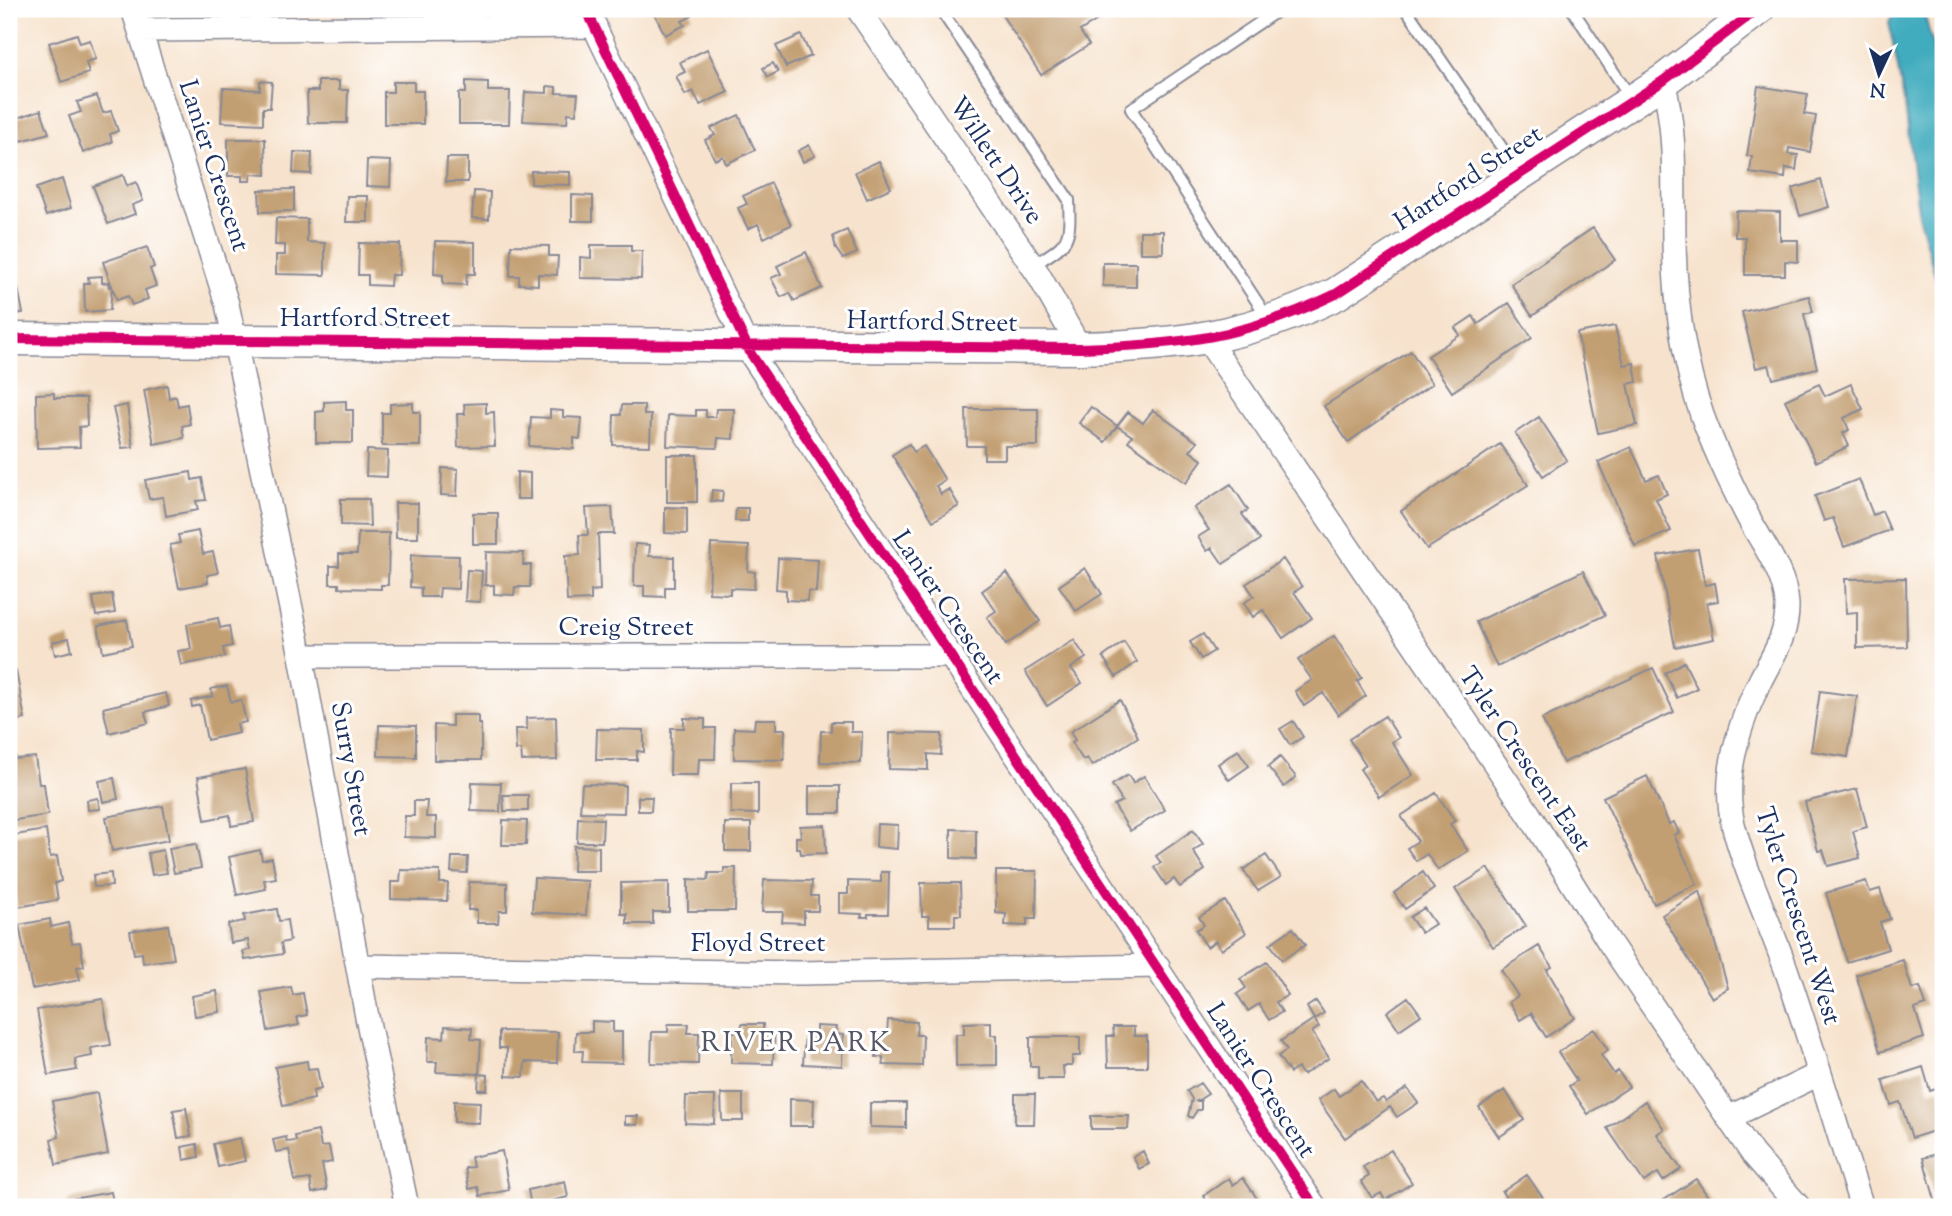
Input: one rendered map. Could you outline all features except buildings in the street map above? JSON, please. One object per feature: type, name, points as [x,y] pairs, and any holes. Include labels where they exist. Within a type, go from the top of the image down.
[{"type":"street","name":"Willett Drive","points":[[858,9],[1032,266],[1080,348]]},
{"type":"street","name":"Hartford Street","points":[[9,339],[1080,348],[1208,339],[1271,323],[1336,294],[1662,80],[1758,9]]},
{"type":"street","points":[[137,19],[590,17]]},
{"type":"street","name":"Lanier Crescent","points":[[590,17],[746,344],[1315,1207]]},
{"type":"street","name":"Lanier Crescent","points":[[137,19],[228,304],[235,341]]},
{"type":"street","name":"Tyler Crescent West","points":[[1662,80],[1675,140],[1674,241],[1678,316],[1687,367],[1703,417],[1745,511],[1781,577],[1787,602],[1780,647],[1743,717],[1733,758],[1729,792],[1733,824],[1862,1207]]},
{"type":"street","name":"Tyler Crescent East","points":[[1208,339],[1529,814],[1609,942],[1728,1118],[1767,1172],[1799,1207]]},
{"type":"street","name":"Surry Street","points":[[235,341],[301,656],[358,966],[407,1207]]},
{"type":"street","name":"Creig Street","points":[[301,656],[952,656]]},
{"type":"street","name":"Floyd Street","points":[[358,966],[800,973],[1158,966]]},
{"type":"street","points":[[1728,1118],[1819,1074]]},
{"type":"lane","points":[[940,9],[1069,201],[1070,229],[1063,246],[1032,266]]},
{"type":"lane","points":[[1271,323],[1131,109],[1280,9]]},
{"type":"lane","points":[[1406,9],[1520,173]]},
{"type":"lane","points":[[1572,9],[1632,100]]},
{"type":"water","points":[[1896,9],[1923,9],[1943,82],[1943,303],[1919,218],[1905,105],[1889,22]]},
{"type":"cycle path","points":[[586,9],[751,354],[1315,1207]]},
{"type":"cycle path","points":[[9,339],[1080,348],[1149,344],[1211,336],[1272,321],[1336,294],[1663,81],[1758,9]]},
{"type":"district","name":"RIVER PARK","points":[[796,1044]]}]
